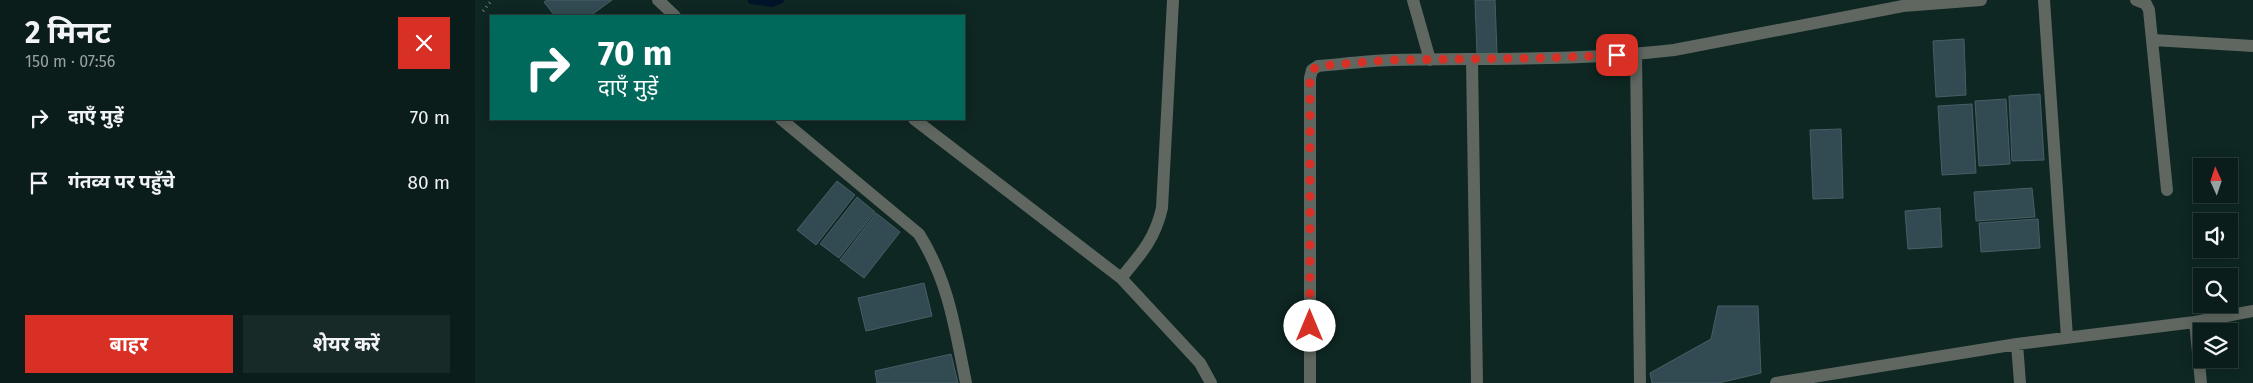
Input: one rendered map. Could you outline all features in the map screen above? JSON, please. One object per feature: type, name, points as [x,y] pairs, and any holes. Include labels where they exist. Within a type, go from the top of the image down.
[{"type":"street","points":[[658,0],[674,15]]},
{"type":"street","points":[[1121,278],[1147,248],[1157,229],[1162,208],[1173,0]]},
{"type":"street","points":[[1413,0],[1430,60]]},
{"type":"street","points":[[1310,383],[1310,78],[1312,70],[1318,66],[1389,60],[1472,60],[1636,54],[1674,50],[1903,6],[1981,0]]},
{"type":"street","points":[[2044,0],[2067,337]]},
{"type":"street","points":[[2136,0],[2146,4],[2153,40],[2167,190]]},
{"type":"street","points":[[2153,40],[2253,46]]},
{"type":"street","points":[[1636,54],[1640,383]]},
{"type":"street","points":[[1472,60],[1477,383]]},
{"type":"street","points":[[782,120],[919,234],[931,254],[950,302],[966,383]]},
{"type":"street","points":[[915,120],[1121,278],[1200,363],[1211,383]]},
{"type":"street","points":[[1776,383],[2017,344],[2195,322],[2253,311]]},
{"type":"street","points":[[2195,322],[2201,383]]},
{"type":"street","points":[[2017,344],[2020,383]]},
{"type":"path","points":[[483,11],[491,0]]},
{"type":"building","points":[[547,0],[612,0],[591,15],[554,15],[544,2]]},
{"type":"building","points":[[1475,0],[1495,0],[1497,53],[1477,54]]},
{"type":"building","points":[[1964,39],[1966,95],[1936,97],[1933,41]]},
{"type":"building","points":[[2040,94],[2044,160],[2012,161],[2009,96]]},
{"type":"building","points":[[2006,99],[2010,164],[1979,166],[1975,101]]},
{"type":"building","points":[[1972,104],[1976,173],[1942,175],[1938,106]]},
{"type":"building","points":[[1841,129],[1843,198],[1813,199],[1810,130]]},
{"type":"building","points":[[837,181],[855,195],[816,245],[797,230]]},
{"type":"building","points":[[2032,188],[2035,217],[1976,221],[1974,192]]},
{"type":"building","points":[[857,197],[875,212],[839,258],[820,244]]},
{"type":"building","points":[[1940,208],[1942,247],[1908,249],[1905,211]]},
{"type":"building","points":[[876,213],[900,232],[864,278],[840,260]]},
{"type":"building","points":[[2038,219],[2040,248],[1981,252],[1979,223]]},
{"type":"building","points":[[924,283],[932,316],[866,331],[858,298]]},
{"type":"building","points":[[1718,306],[1758,306],[1761,373],[1719,383],[1652,383],[1650,373],[1711,339]]},
{"type":"building","points":[[951,354],[958,383],[877,383],[875,371]]},
{"type":"waterway","points":[[752,0],[772,3],[780,0]]},
{"type":"route","points":[[1310,326],[1310,78],[1312,70],[1318,66],[1389,60],[1617,55]]}]
